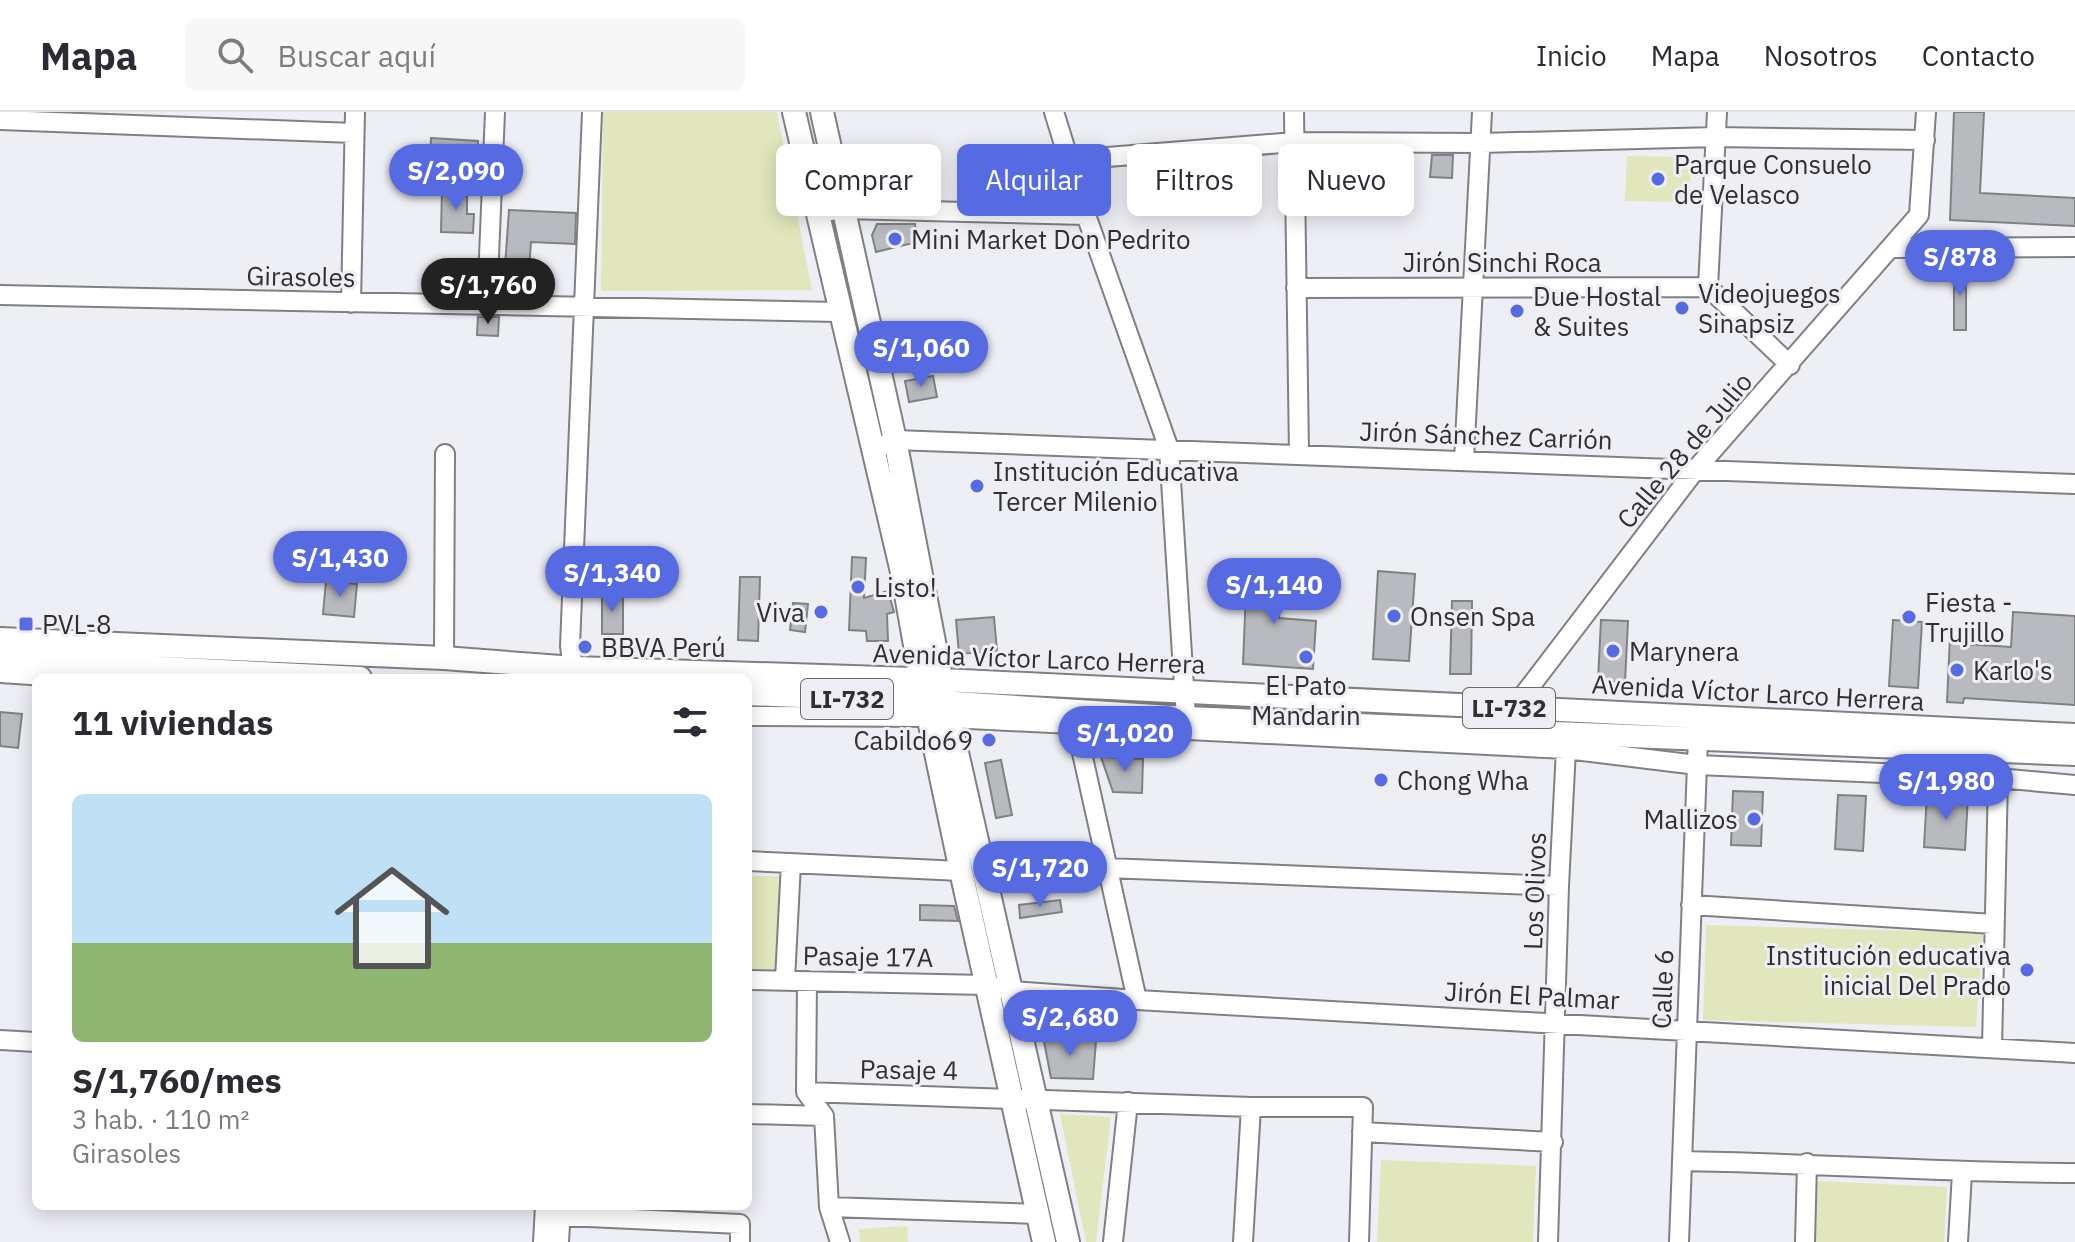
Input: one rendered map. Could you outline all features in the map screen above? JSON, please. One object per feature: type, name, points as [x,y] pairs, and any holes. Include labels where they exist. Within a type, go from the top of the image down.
[{"type":"main road","points":[[794,112],[801,144]]},
{"type":"main road","points":[[822,112],[829,144]]},
{"type":"main road","points":[[818,216],[874,450],[912,570]]},
{"type":"main road","points":[[845,216],[895,440],[912,570],[936,700],[961,871],[1044,1242]]},
{"type":"main road","name":"Avenida Víctor Larco Herrera","points":[[0,639],[444,658],[580,673]]},
{"type":"main road","points":[[0,660],[264,674]]},
{"type":"main road","name":"Avenida Víctor Larco Herrera","points":[[752,694],[848,689],[936,700],[1186,718],[1513,732],[1565,742],[1698,738],[2075,754]]},
{"type":"main road","name":"Avenida Víctor Larco Herrera","points":[[936,700],[1185,692],[2075,735]]},
{"type":"main road","points":[[936,700],[1013,991],[1068,1242]]},
{"type":"street","points":[[351,303],[355,112]]},
{"type":"street","points":[[487,305],[495,112]]},
{"type":"street","points":[[580,673],[570,646],[592,112]]},
{"type":"street","points":[[1054,112],[1065,144]]},
{"type":"street","points":[[1294,112],[1299,454]]},
{"type":"street","points":[[1464,460],[1482,112]]},
{"type":"street","points":[[1717,112],[1708,287],[1790,365]]},
{"type":"street","points":[[1111,157],[1295,142],[1481,143],[1716,137],[1925,140],[1926,112]]},
{"type":"street","points":[[0,120],[354,133]]},
{"type":"street","name":"Calle 28 de Julio","points":[[1513,709],[1696,469],[1919,215],[1925,140]]},
{"type":"street","points":[[1086,216],[1169,449],[1186,718]]},
{"type":"street","points":[[1892,248],[2075,247]]},
{"type":"street","name":"Jirón Sinchi Roca","points":[[1296,288],[1708,287]]},
{"type":"street","name":"Girasoles","points":[[0,295],[840,312]]},
{"type":"street","points":[[874,450],[895,440]]},
{"type":"street","name":"Jirón Sánchez Carrión","points":[[895,440],[2075,484]]},
{"type":"street","points":[[444,658],[445,454]]},
{"type":"street","points":[[0,673],[32,675]]},
{"type":"street","name":"Avenida Víctor Larco Herrera","points":[[752,694],[936,700],[1076,726],[1565,742],[1697,765],[1998,778],[2075,785]]},
{"type":"street","points":[[1513,709],[1513,732]]},
{"type":"street","points":[[1076,726],[1137,1000]]},
{"type":"street","name":"Calle 6","points":[[1679,1242],[1698,738]]},
{"type":"street","name":"Los Olivos","points":[[1548,1242],[1565,742]]},
{"type":"street","points":[[1992,1048],[1998,778]]},
{"type":"street","points":[[752,861],[961,871]]},
{"type":"street","points":[[785,980],[791,863]]},
{"type":"street","points":[[1107,868],[1559,886]]},
{"type":"street","points":[[1691,905],[1994,924]]},
{"type":"street","name":"Pasaje 17A","points":[[752,980],[986,985]]},
{"type":"street","points":[[807,981],[806,1092],[824,1116],[829,1207],[840,1242]]},
{"type":"street","name":"Jirón El Palmar","points":[[986,985],[1013,991],[1137,1000],[2075,1053]]},
{"type":"street","points":[[0,1040],[32,1042]]},
{"type":"street","name":"Pasaje 4","points":[[806,1092],[1251,1107],[1363,1107],[1362,1132]]},
{"type":"street","points":[[1113,1242],[1128,1102]]},
{"type":"street","points":[[1243,1242],[1251,1107]]},
{"type":"street","points":[[752,1114],[824,1116]]},
{"type":"street","points":[[1359,1242],[1362,1132],[1553,1142]]},
{"type":"street","points":[[1682,1161],[1807,1163],[1962,1173],[2075,1173]]},
{"type":"street","points":[[1805,1242],[1807,1163]]},
{"type":"street","points":[[1958,1242],[1962,1173]]},
{"type":"street","points":[[829,1207],[1038,1214]]},
{"type":"street","points":[[543,1242],[553,1211]]},
{"type":"street","points":[[553,1211],[559,1242]]},
{"type":"street","points":[[553,1211],[740,1224],[740,1242]]},
{"type":"green space","points":[[603,112],[777,112],[783,144],[776,144],[776,216],[797,216],[812,290],[601,291]]},
{"type":"green space","name":"Parque Consuelo de Velasco","points":[[1627,156],[1692,157],[1689,202],[1625,201]]},
{"type":"green space","points":[[752,876],[780,876],[778,970],[752,969]]},
{"type":"green space","points":[[1706,925],[1983,933],[1976,1027],[1703,1020]]},
{"type":"green space","points":[[1060,1114],[1111,1117],[1096,1242],[1086,1242]]},
{"type":"green space","points":[[1381,1160],[1536,1166],[1533,1242],[1377,1242]]},
{"type":"green space","points":[[1817,1181],[1947,1187],[1944,1242],[1815,1242]]},
{"type":"green space","points":[[907,1226],[908,1242],[860,1242],[859,1229]]},
{"type":"building","points":[[1954,112],[1984,112],[1980,193],[2075,198],[2075,226],[1950,220]]},
{"type":"building","points":[[431,138],[478,141],[477,159],[430,156]]},
{"type":"building","points":[[1432,155],[1453,155],[1452,178],[1430,177]]},
{"type":"building","points":[[442,189],[467,189],[467,214],[474,214],[473,233],[441,232]]},
{"type":"building","points":[[509,210],[576,213],[575,244],[531,242],[528,283],[504,281]]},
{"type":"building","name":"Mini Market Don Pedrito","points":[[877,224],[915,224],[917,242],[876,252],[872,235]]},
{"type":"building","points":[[1954,266],[1966,266],[1966,330],[1954,330]]},
{"type":"building","points":[[478,317],[499,317],[498,336],[477,335]]},
{"type":"building","points":[[933,376],[937,397],[909,402],[905,381]]},
{"type":"building","points":[[852,557],[866,558],[864,598],[888,591],[894,612],[887,614],[888,641],[867,641],[866,631],[849,630]]},
{"type":"building","points":[[1247,567],[1282,568],[1279,618],[1316,621],[1313,669],[1243,664]]},
{"type":"building","name":"Onsen Spa","points":[[1378,571],[1415,574],[1409,661],[1373,659]]},
{"type":"building","points":[[740,577],[760,577],[758,641],[738,640]]},
{"type":"building","points":[[326,581],[357,584],[354,617],[323,614]]},
{"type":"building","points":[[602,593],[623,594],[623,634],[602,634]]},
{"type":"building","points":[[1452,601],[1472,601],[1471,674],[1450,674]]},
{"type":"building","points":[[793,603],[808,604],[805,632],[790,630]]},
{"type":"building","points":[[2013,612],[2075,616],[2075,705],[1964,698],[1963,703],[1947,702],[1950,637],[1966,637],[1966,644],[2011,647]]},
{"type":"building","points":[[994,617],[997,651],[959,654],[956,620]]},
{"type":"building","name":"Marynera","points":[[1601,620],[1628,621],[1625,682],[1598,681]]},
{"type":"building","points":[[1893,620],[1922,622],[1918,688],[1889,686]]},
{"type":"building","points":[[0,712],[22,714],[18,748],[0,746]]},
{"type":"building","points":[[1101,757],[1143,759],[1142,793],[1113,792]]},
{"type":"building","points":[[1001,760],[1012,815],[996,818],[985,763]]},
{"type":"building","points":[[1733,791],[1763,792],[1761,846],[1731,845]]},
{"type":"building","points":[[1927,793],[1968,796],[1965,850],[1924,847]]},
{"type":"building","points":[[1838,795],[1866,796],[1863,851],[1835,849]]},
{"type":"building","points":[[1060,900],[1062,912],[1020,918],[1019,905]]},
{"type":"building","points":[[920,905],[954,906],[958,921],[920,920]]},
{"type":"building","points":[[1043,1036],[1096,1041],[1093,1079],[1051,1078]]},
{"type":"place","name":"Parque Consuelo de Velasco","points":[[1658,179]]},
{"type":"place","name":"Mini Market Don Pedrito","points":[[895,239]]},
{"type":"place","name":"Videojuegos Sinapsiz","points":[[1682,308]]},
{"type":"place","name":"Due Hostal & Suites","points":[[1517,311]]},
{"type":"place","name":"Institución Educativa Tercer Milenio","points":[[977,486]]},
{"type":"place","name":"Listo!","points":[[858,587]]},
{"type":"place","name":"Viva","points":[[821,612]]},
{"type":"place","name":"Onsen Spa","points":[[1394,616]]},
{"type":"place","name":"Fiesta - Trujillo","points":[[1909,617]]},
{"type":"place","name":"PVL-8","points":[[26,624]]},
{"type":"place","name":"BBVA Perú","points":[[585,647]]},
{"type":"place","name":"Marynera","points":[[1613,651]]},
{"type":"place","name":"El Pato Mandarin","points":[[1306,657]]},
{"type":"place","name":"Karlo's","points":[[1957,670]]},
{"type":"place","name":"Cabildo69","points":[[989,740]]},
{"type":"place","name":"Chong Wha","points":[[1381,780]]},
{"type":"place","name":"Mallizos","points":[[1754,819]]},
{"type":"place","name":"Institución educativa inicial Del Prado","points":[[2027,970]]}]
